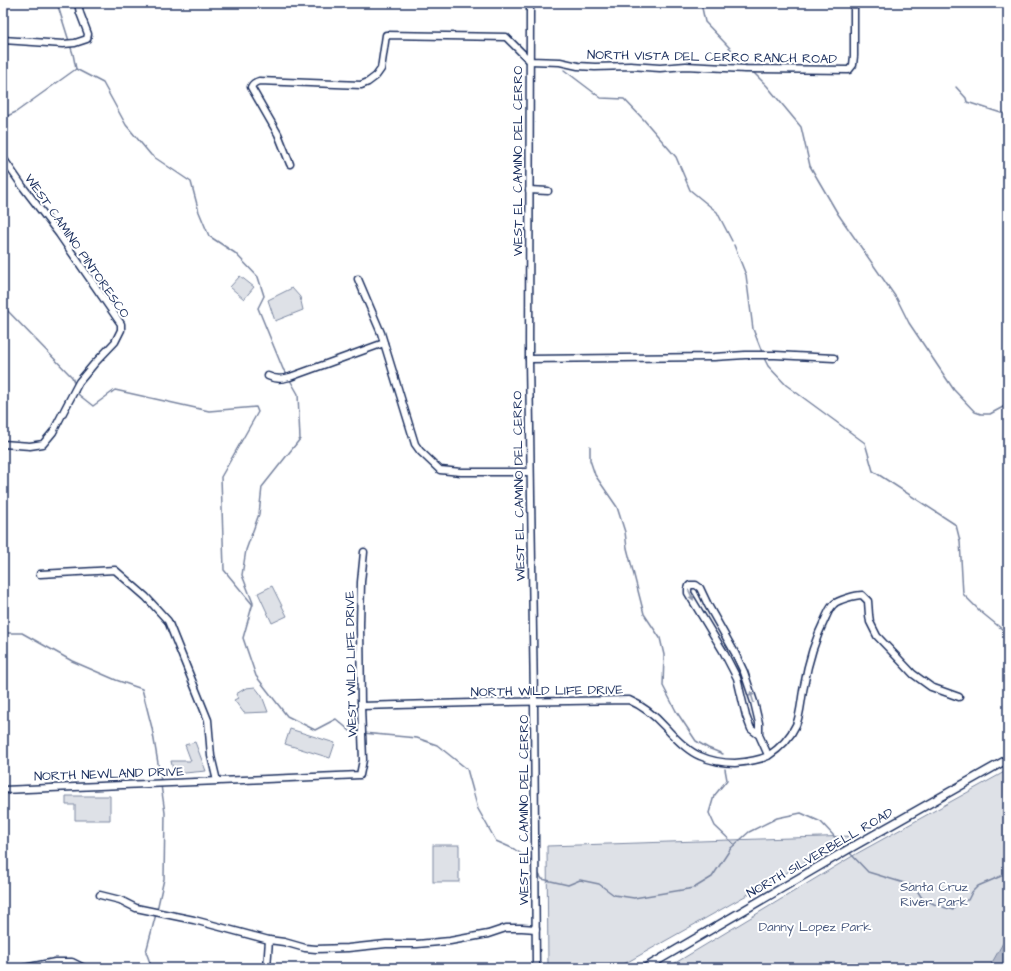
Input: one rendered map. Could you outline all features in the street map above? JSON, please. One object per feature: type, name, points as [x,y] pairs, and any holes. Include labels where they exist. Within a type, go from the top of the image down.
[{"type":"main road","name":"NORTH SILVERBELL ROAD","points":[[645,968],[1008,759]]},
{"type":"street","points":[[3,40],[63,44],[76,43],[87,39],[88,34],[78,3]]},
{"type":"street","name":"WEST EL CAMINO DEL CERRO","points":[[530,3],[528,359],[534,701],[536,968]]},
{"type":"street","name":"NORTH VISTA DEL CERRO RANCH ROAD","points":[[530,61],[560,62],[594,68],[630,66],[660,68],[686,66],[745,69],[849,70],[853,65],[854,56],[854,6],[856,3]]},
{"type":"street","points":[[290,164],[278,134],[251,87],[252,84],[256,82],[361,85],[376,76],[381,69],[386,35],[506,37],[530,61]]},
{"type":"street","name":"WEST CAMINO PINTORESCO","points":[[3,158],[59,234],[121,324],[121,330],[115,342],[79,382],[53,432],[43,444],[30,446],[3,444]]},
{"type":"street","name":"WEST EL CAMINO DEL CERRO","points":[[529,190],[548,191]]},
{"type":"street","points":[[358,279],[381,333],[415,444],[420,451],[440,470],[461,472],[530,472]]},
{"type":"street","points":[[268,376],[274,379],[290,377],[384,344]]},
{"type":"street","points":[[528,359],[714,357],[745,355],[834,358]]},
{"type":"street","name":"WEST WILD LIFE DRIVE","points":[[360,775],[363,760],[360,618],[364,552]]},
{"type":"street","points":[[40,574],[115,570],[146,597],[168,621],[208,720],[211,756],[217,781]]},
{"type":"street","points":[[758,735],[759,723],[744,672],[700,588],[690,585],[688,593],[723,651],[737,678],[746,716],[751,729],[758,735],[768,756]]},
{"type":"street","name":"NORTH WILD LIFE DRIVE","points":[[361,706],[629,700],[649,712],[665,726],[670,733],[698,756],[717,762],[731,763],[758,760],[768,756],[782,746],[796,724],[800,714],[804,687],[814,646],[833,604],[858,594],[866,598]]},
{"type":"street","points":[[872,594],[866,598],[868,600],[870,622],[877,636],[913,674],[931,687],[959,697]]},
{"type":"street","name":"NORTH NEWLAND DRIVE","points":[[3,790],[360,775]]},
{"type":"street","points":[[100,895],[120,900],[136,908],[194,920],[269,940],[316,949],[450,941],[488,934],[506,928],[536,929]]},
{"type":"street","points":[[267,968],[269,940]]},
{"type":"street","points":[[24,968],[55,962],[72,962],[84,968]]},
{"type":"green space","points":[[240,276],[254,287],[244,299],[230,287]]},
{"type":"green space","points":[[292,288],[300,297],[303,310],[275,321],[268,300]]},
{"type":"green space","points":[[272,586],[287,616],[272,623],[258,593]]},
{"type":"green space","points":[[255,687],[262,696],[268,712],[244,713],[234,700],[238,698],[236,694],[246,688]]},
{"type":"green space","points":[[290,729],[335,743],[330,758],[285,744]]},
{"type":"green space","points":[[195,742],[206,771],[174,774],[171,761],[191,761],[185,745]]},
{"type":"green space","name":"Santa Cruz River Park","points":[[1008,770],[1008,968],[667,968],[856,854]]},
{"type":"green space","points":[[66,796],[110,796],[110,820],[75,820],[75,805],[66,805]]},
{"type":"green space","points":[[852,836],[617,968],[548,968],[547,846]]},
{"type":"green space","points":[[433,845],[459,845],[459,882],[433,882]]},
{"type":"water","points":[[1008,934],[1008,968],[989,968]]},
{"type":"waterway","points":[[57,3],[69,41]]},
{"type":"waterway","points":[[701,3],[705,22],[748,67]]},
{"type":"waterway","points":[[70,45],[76,69],[103,83],[126,125],[151,155],[191,182],[199,212],[209,236],[235,253],[258,277],[264,296],[258,308],[283,369],[288,376]]},
{"type":"waterway","points":[[3,118],[16,112],[76,69]]},
{"type":"waterway","points":[[564,70],[601,98],[624,99],[676,157],[690,190],[717,212],[732,241]]},
{"type":"waterway","points":[[752,71],[767,86],[801,127],[810,166],[838,214],[897,299],[909,323],[954,390],[975,412],[981,414],[990,414],[1008,405]]},
{"type":"waterway","points":[[956,87],[966,98],[967,102],[1008,114]]},
{"type":"waterway","points":[[734,245],[746,275],[753,329],[762,352]]},
{"type":"waterway","points":[[3,306],[72,377],[75,385]]},
{"type":"waterway","points":[[764,358],[768,366],[786,385],[865,443],[873,471],[956,525],[960,541],[963,594],[981,612],[1008,634]]},
{"type":"waterway","points":[[290,380],[298,394],[300,439],[262,487],[259,514],[246,550],[242,575],[253,603],[243,638],[256,676],[287,716],[315,730],[336,719],[350,731],[359,732]]},
{"type":"waterway","points":[[77,390],[79,395],[93,406],[115,390],[209,411],[256,407],[258,412],[221,477],[224,570],[253,605]]},
{"type":"waterway","points":[[590,446],[590,460],[595,475],[617,507],[625,532],[627,548],[644,614],[660,638],[664,655],[663,686],[676,711],[696,741],[723,754]]},
{"type":"waterway","points":[[3,633],[22,633],[72,661],[116,680],[142,689],[152,728],[161,781]]},
{"type":"waterway","points":[[363,733],[417,738],[437,745],[467,769],[478,809],[496,841],[514,849],[529,859],[532,864]]},
{"type":"waterway","points":[[725,769],[727,780],[714,796],[709,813],[715,826],[735,845]]},
{"type":"waterway","points":[[157,910],[164,879],[165,813],[161,785]]},
{"type":"waterway","points":[[538,873],[542,879],[568,885],[580,880],[599,884],[614,895],[634,898],[694,888],[712,877],[731,848],[749,832],[777,818],[801,813],[821,822],[846,849]]},
{"type":"waterway","points":[[849,852],[868,872],[914,886],[922,898],[938,906]]},
{"type":"waterway","points":[[943,907],[953,910],[956,901],[968,900],[972,892],[978,886],[1006,874],[1008,869]]},
{"type":"waterway","points":[[152,968],[146,952],[156,914]]},
{"type":"park label","name":"Danny Lopez Park","points":[[815,927]]}]
